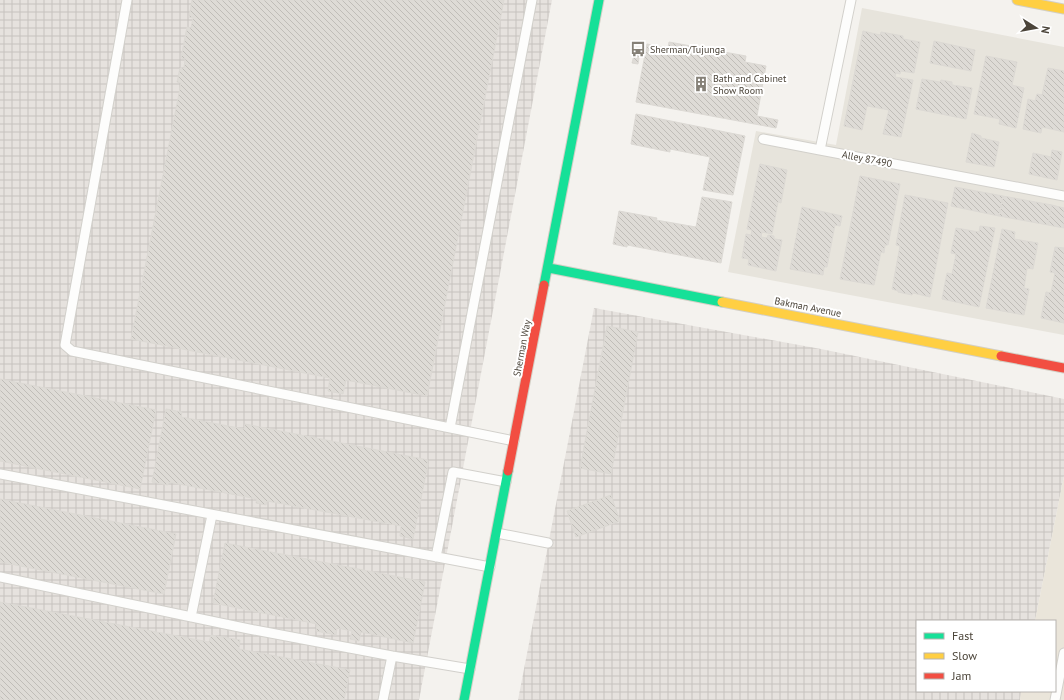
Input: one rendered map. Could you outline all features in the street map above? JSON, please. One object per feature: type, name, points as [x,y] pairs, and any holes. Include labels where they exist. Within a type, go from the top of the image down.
[{"type":"main road","name":"Sherman Way","points":[[464,700],[549,268],[599,0]]},
{"type":"main road","points":[[1017,0],[1064,9]]},
{"type":"main road","name":"Bakman Avenue","points":[[549,268],[1064,368]]},
{"type":"lane","points":[[127,0],[65,344],[72,351],[514,441]]},
{"type":"lane","points":[[450,428],[532,0]]},
{"type":"lane","points":[[820,150],[851,0]]},
{"type":"lane","name":"Alley 87490","points":[[763,139],[1064,196]]},
{"type":"lane","points":[[436,557],[453,472],[507,482]]},
{"type":"lane","points":[[0,474],[490,567]]},
{"type":"lane","points":[[192,617],[212,515]]},
{"type":"lane","points":[[497,534],[548,543]]},
{"type":"lane","points":[[0,577],[192,617],[392,656],[470,669]]},
{"type":"lane","points":[[1055,700],[1064,653]]},
{"type":"lane","points":[[383,700],[392,656]]},
{"type":"shaded area","points":[[0,0],[552,0],[419,700],[0,700]]},
{"type":"shaded area","points":[[862,8],[1064,47],[1064,335],[728,272],[756,131],[836,145]]},
{"type":"shaded area","points":[[594,308],[821,349],[1064,399],[1064,476],[1035,620],[916,620],[916,692],[1022,692],[1020,700],[518,700]]},
{"type":"shaded area","points":[[1064,476],[1064,700],[1020,700],[1021,692],[1056,692],[1056,620],[1035,620]]},
{"type":"building","points":[[192,0],[504,0],[427,396],[346,380],[343,394],[328,391],[330,378],[131,339],[181,83],[177,82],[180,68],[184,68],[185,59],[181,58],[187,27],[191,28],[193,18],[189,17]]},
{"type":"building","points":[[863,31],[880,35],[881,32],[903,36],[903,39],[920,42],[914,73],[901,71],[900,74],[896,73],[895,77],[913,80],[901,137],[883,134],[889,110],[867,106],[862,130],[844,126]]},
{"type":"building","points":[[934,41],[975,50],[971,71],[930,63]]},
{"type":"building","name":"Bath and Cabinet Show Room","points":[[669,42],[746,56],[745,62],[766,66],[757,116],[778,120],[776,128],[636,102],[647,44],[668,48]]},
{"type":"building","points":[[635,51],[640,52],[638,64],[632,63]]},
{"type":"building","points":[[986,56],[1017,62],[1012,85],[1024,88],[1016,128],[999,124],[1000,119],[974,114]]},
{"type":"building","points":[[1048,68],[1064,71],[1064,132],[1042,127],[1041,133],[1023,129],[1028,99],[1035,101],[1037,94],[1042,95]]},
{"type":"building","points":[[922,79],[940,82],[941,80],[952,82],[952,85],[972,88],[966,119],[916,109]]},
{"type":"building","points":[[636,114],[745,136],[733,195],[703,190],[710,157],[670,149],[670,152],[631,144]]},
{"type":"building","points":[[972,133],[981,136],[981,138],[999,142],[994,167],[966,162]]},
{"type":"building","points":[[1052,150],[1062,152],[1057,180],[1029,174],[1033,153],[1051,157]]},
{"type":"building","points":[[760,164],[787,170],[781,203],[778,202],[772,234],[762,232],[761,237],[767,238],[768,235],[774,236],[774,239],[782,240],[776,271],[748,265],[749,259],[742,258],[746,234],[751,235],[752,230],[747,229]]},
{"type":"building","points":[[860,176],[900,184],[888,245],[885,245],[884,253],[881,252],[874,285],[840,279]]},
{"type":"building","points":[[955,187],[1003,196],[999,216],[951,206]]},
{"type":"building","points":[[905,195],[948,203],[930,297],[913,293],[912,295],[892,289],[900,246],[896,245]]},
{"type":"building","points":[[1003,196],[1052,205],[1048,225],[999,216]]},
{"type":"building","points":[[702,197],[732,202],[721,263],[627,245],[627,247],[613,244],[619,211],[657,218],[656,220],[696,227]]},
{"type":"building","points":[[1052,205],[1064,208],[1064,228],[1048,225]]},
{"type":"building","points":[[802,207],[842,216],[840,226],[835,225],[827,267],[824,267],[823,275],[790,269]]},
{"type":"building","points":[[980,226],[995,228],[979,307],[942,299],[947,273],[952,274],[956,254],[951,253],[956,228],[979,232]]},
{"type":"building","points":[[1002,229],[1015,232],[1014,239],[1038,243],[1033,269],[1027,268],[1024,288],[1029,289],[1024,315],[986,308]]},
{"type":"building","points":[[1055,247],[1064,248],[1064,323],[1041,318],[1046,292],[1051,293],[1055,273],[1050,272]]},
{"type":"building","points":[[607,326],[638,332],[611,474],[580,468]]},
{"type":"building","points":[[0,379],[156,410],[140,489],[0,461]]},
{"type":"building","points":[[166,409],[182,412],[181,417],[244,429],[245,424],[428,460],[413,539],[400,536],[401,526],[267,501],[266,505],[256,503],[257,499],[168,482],[168,485],[152,482]]},
{"type":"building","points":[[611,495],[620,521],[576,537],[567,511]]},
{"type":"building","points":[[0,499],[176,534],[164,594],[0,562]]},
{"type":"building","points":[[225,543],[425,582],[413,643],[361,632],[359,641],[350,639],[352,631],[337,628],[336,635],[316,631],[317,624],[213,603]]},
{"type":"building","points":[[0,602],[209,642],[211,635],[240,640],[239,649],[350,670],[344,700],[0,700]]},
{"type":"traffic: fast","points":[[544,285],[599,0]]},
{"type":"traffic: fast","points":[[549,268],[722,302]]},
{"type":"traffic: fast","points":[[464,700],[508,471]]},
{"type":"traffic: slow","points":[[1017,0],[1064,9]]},
{"type":"traffic: slow","points":[[722,302],[1001,356]]},
{"type":"traffic: jam","points":[[508,471],[544,285]]},
{"type":"traffic: jam","points":[[1001,356],[1064,368]]},
{"type":"place","name":"Sherman/Tujunga","points":[[638,49]]},
{"type":"place","name":"Bath and Cabinet Show Room","points":[[701,84]]}]
